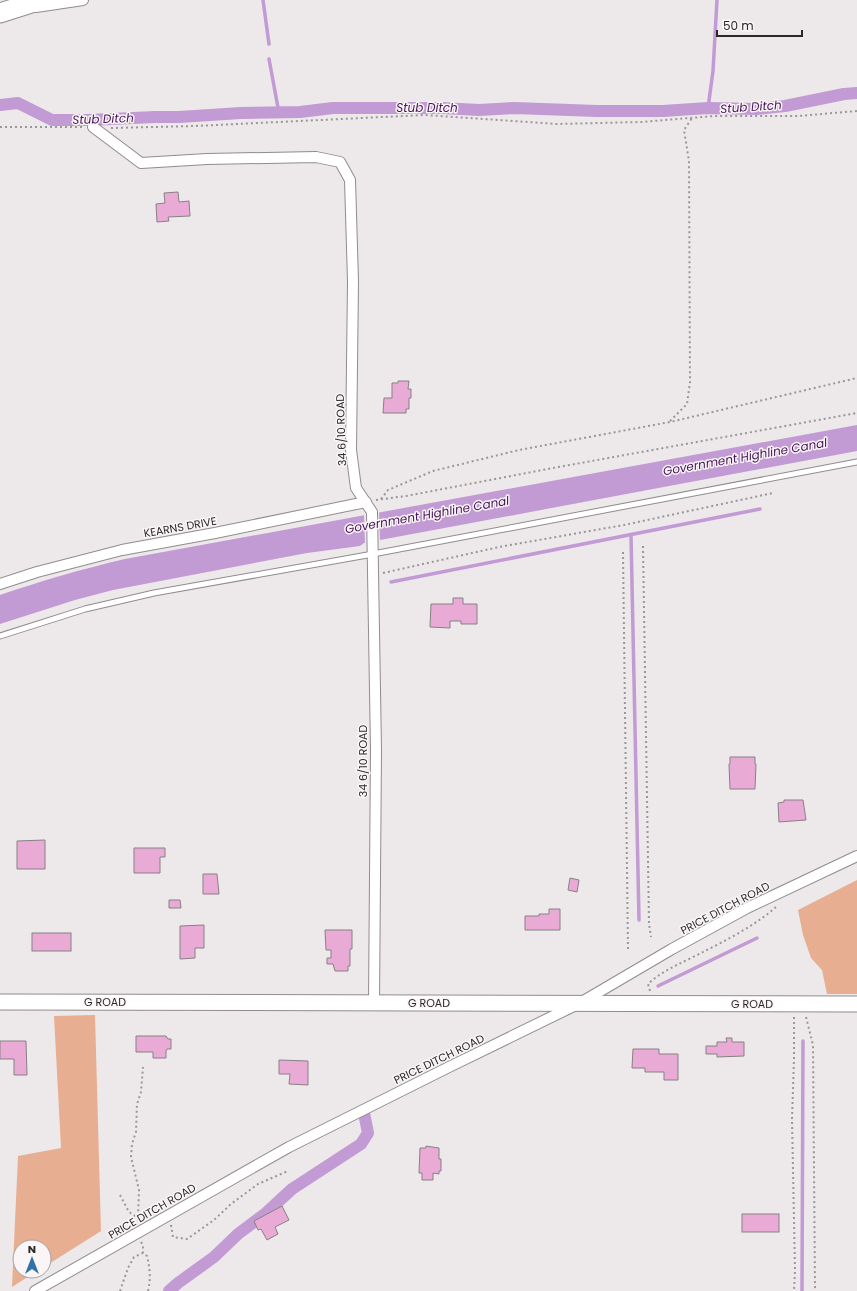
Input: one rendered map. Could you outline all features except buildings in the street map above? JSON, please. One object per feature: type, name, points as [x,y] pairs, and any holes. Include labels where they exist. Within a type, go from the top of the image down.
[{"type":"highway","points":[[3,12],[41,0]]},
{"type":"street","points":[[3,12],[83,0]]},
{"type":"street","name":"34 6/10 ROAD","points":[[93,127],[141,164],[207,159],[316,158],[340,162],[350,180],[353,281],[351,450],[356,488],[372,512],[374,575],[373,635],[376,750],[374,1003]]},
{"type":"street","name":"KEARNS DRIVE","points":[[0,584],[37,572],[122,550],[215,533],[366,502]]},
{"type":"street","name":"PRICE DITCH ROAD","points":[[35,1291],[289,1147],[580,1003],[672,949],[747,908],[857,856]]},
{"type":"street","name":"G ROAD","points":[[0,1002],[857,1004]]},
{"type":"lane","points":[[0,636],[85,609],[147,595],[373,554],[857,462]]},
{"type":"path","points":[[0,127],[195,126],[424,115],[557,124],[641,122],[714,116],[798,116],[857,111]]},
{"type":"path","points":[[670,422],[687,404],[690,382],[689,161],[684,130],[692,118]]},
{"type":"path","points":[[381,500],[388,490],[433,471],[519,450],[670,422],[857,378]]},
{"type":"path","points":[[366,502],[857,414]]},
{"type":"path","points":[[374,575],[499,547],[624,525],[773,493]]},
{"type":"path","points":[[643,546],[649,924],[651,938]]},
{"type":"path","points":[[623,552],[628,950]]},
{"type":"path","points":[[654,1004],[648,984],[658,974],[703,952],[763,918],[784,899],[790,887]]},
{"type":"path","points":[[794,1291],[795,1270],[792,1119],[794,1026],[798,1004]]},
{"type":"path","points":[[798,1004],[813,1045],[814,1291]]},
{"type":"path","points":[[143,1067],[141,1092],[137,1104],[136,1132],[132,1144],[131,1157],[139,1190],[139,1232],[143,1246],[143,1253],[147,1256],[150,1268],[151,1279],[148,1291]]},
{"type":"path","points":[[169,1215],[173,1237],[187,1240],[258,1184],[288,1171]]},
{"type":"path","points":[[120,1195],[129,1212],[138,1218]]},
{"type":"path","points":[[120,1291],[128,1268],[134,1257],[143,1253]]},
{"type":"shaded area","points":[[857,880],[857,994],[827,994],[822,970],[811,958],[803,935],[798,910]]},
{"type":"shaded area","points":[[95,1015],[101,1231],[52,1262],[52,1239],[14,1239],[18,1156],[61,1148],[54,1016]]},
{"type":"shaded area","points":[[12,1279],[24,1279],[12,1287]]},
{"type":"water","name":"Government Highline Canal","points":[[857,425],[857,451],[364,543],[360,546],[307,553],[113,590],[75,600],[0,624],[0,595],[125,559]]},
{"type":"pier","points":[[379,511],[380,541],[365,543],[364,514]]},
{"type":"waterway","points":[[263,0],[269,44]]},
{"type":"waterway","points":[[708,108],[713,71],[717,0]]},
{"type":"waterway","points":[[269,59],[279,113]]},
{"type":"waterway","name":"Stub Ditch","points":[[0,105],[18,103],[52,120],[89,120],[241,113],[300,112],[333,108],[442,108],[479,110],[514,108],[597,111],[663,111],[708,108],[757,109],[785,106],[844,94],[857,93]]},
{"type":"waterway","points":[[391,582],[760,509]]},
{"type":"waterway","points":[[631,535],[639,920]]},
{"type":"waterway","points":[[658,986],[757,938]]},
{"type":"waterway","points":[[802,1291],[803,1041]]},
{"type":"waterway","points":[[169,1291],[214,1257],[238,1234],[266,1213],[292,1189],[361,1144],[368,1133],[364,1113]]}]
